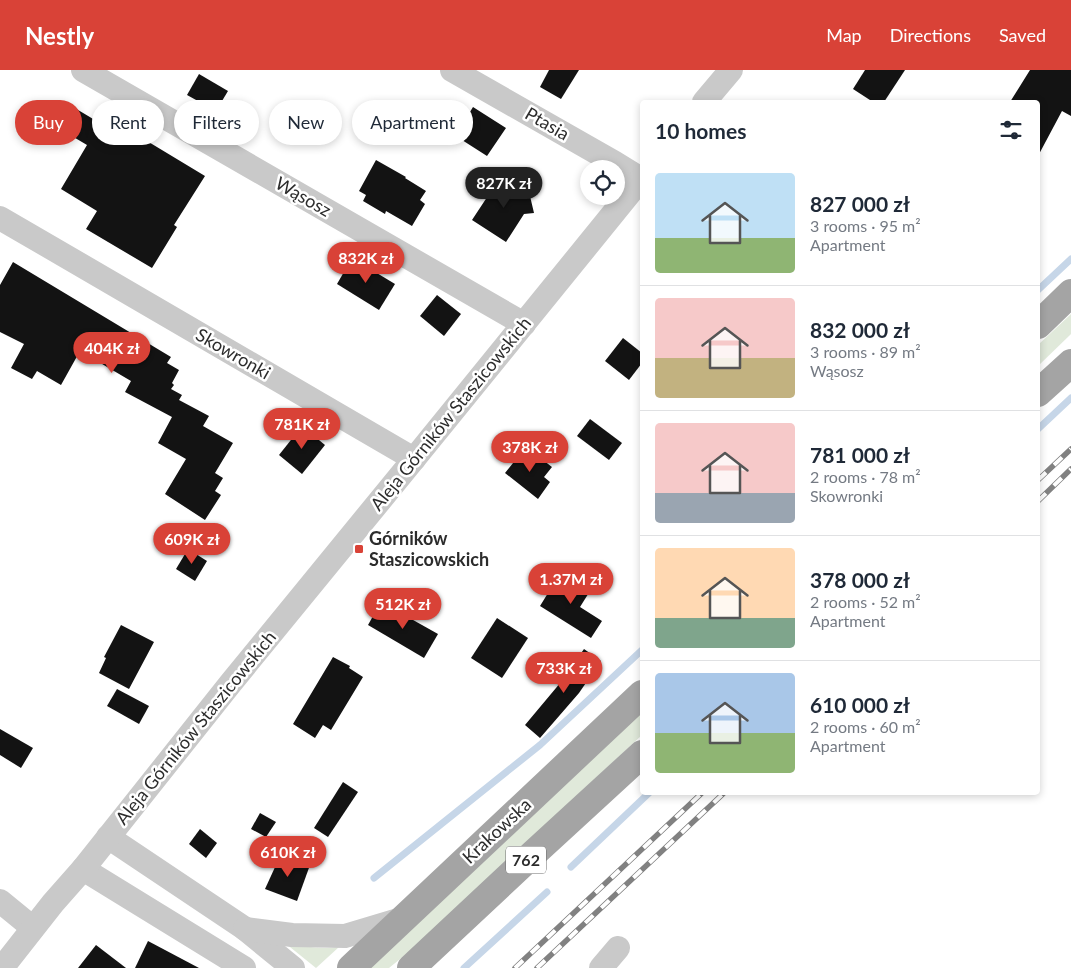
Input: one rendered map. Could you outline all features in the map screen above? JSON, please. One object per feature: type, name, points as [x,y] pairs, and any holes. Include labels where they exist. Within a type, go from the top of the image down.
[{"type":"main road","points":[[1040,322],[1071,293]]},
{"type":"main road","points":[[1040,391],[1071,363]]},
{"type":"main road","name":"Krakowska","points":[[351,968],[640,696]]},
{"type":"main road","name":"762","points":[[411,968],[640,756]]},
{"type":"street","name":"Wąsosz","points":[[83,70],[524,324]]},
{"type":"street","name":"Ptasia","points":[[452,70],[640,177]]},
{"type":"street","points":[[706,100],[731,70]]},
{"type":"street","name":"Aleja Górników Staszicowskich","points":[[2,968],[640,180]]},
{"type":"street","name":"Skowronki","points":[[0,218],[414,459]]},
{"type":"street","name":"Aleja Górników Staszicowskich","points":[[108,837],[244,928],[293,968]]},
{"type":"street","points":[[83,869],[221,960],[244,968]]},
{"type":"street","points":[[0,901],[33,928]]},
{"type":"street","name":"Aleja Górników Staszicowskich","points":[[244,928],[292,935],[345,936],[405,918]]},
{"type":"street","points":[[601,968],[618,948]]},
{"type":"green space","points":[[1071,314],[1071,334],[1040,364],[1040,343]]},
{"type":"green space","points":[[640,714],[640,737],[410,951],[389,968],[369,968]]},
{"type":"green space","points":[[285,943],[319,948],[339,947],[316,968]]},
{"type":"building","points":[[549,70],[579,70],[561,99],[540,87]]},
{"type":"building","points":[[865,70],[905,70],[885,100],[870,100],[853,89]]},
{"type":"building","points":[[1030,70],[1071,70],[1071,116],[1062,111],[1040,152],[1040,100],[1011,100]]},
{"type":"building","points":[[199,74],[228,91],[223,100],[196,100],[187,95]]},
{"type":"building","points":[[473,107],[506,128],[487,156],[470,145],[473,145]]},
{"type":"building","points":[[82,112],[92,118],[92,145],[154,145],[205,176],[174,225],[177,227],[152,268],[86,229],[97,211],[61,189],[87,145],[82,142]]},
{"type":"building","points":[[376,160],[426,191],[420,200],[425,204],[412,226],[386,211],[385,214],[363,201],[366,195],[359,191]]},
{"type":"building","points":[[501,176],[530,196],[534,213],[524,214],[506,242],[472,220]]},
{"type":"building","points":[[352,258],[395,284],[379,310],[337,284]]},
{"type":"building","points":[[13,262],[171,357],[167,363],[179,370],[171,389],[182,395],[179,400],[209,416],[203,426],[233,443],[215,473],[223,478],[215,491],[221,495],[205,520],[165,494],[186,459],[158,443],[172,417],[125,392],[131,381],[80,351],[61,385],[37,371],[32,379],[11,368],[24,344],[0,332],[0,285]]},
{"type":"building","points":[[437,295],[461,314],[444,336],[420,316]]},
{"type":"building","points":[[623,338],[640,351],[640,366],[629,380],[605,361]]},
{"type":"building","points":[[590,419],[622,443],[609,460],[577,436]]},
{"type":"building","points":[[302,426],[325,445],[302,474],[279,455]]},
{"type":"building","points":[[526,447],[552,467],[544,477],[550,482],[538,499],[505,473]]},
{"type":"building","points":[[188,549],[207,561],[195,581],[176,569]]},
{"type":"building","points":[[561,572],[590,591],[580,607],[602,621],[591,638],[540,606]]},
{"type":"building","points":[[381,602],[438,634],[424,658],[368,625]]},
{"type":"building","points":[[497,618],[528,638],[502,678],[471,658]]},
{"type":"building","points":[[121,625],[154,642],[129,689],[99,673],[106,658],[104,657]]},
{"type":"building","points":[[584,649],[601,661],[579,693],[540,738],[525,725],[561,682]]},
{"type":"building","points":[[333,657],[350,666],[349,668],[363,677],[331,730],[323,725],[315,738],[293,724]]},
{"type":"building","points":[[117,689],[149,706],[139,724],[107,706]]},
{"type":"building","points":[[0,729],[33,748],[21,768],[0,755]]},
{"type":"building","points":[[343,782],[358,792],[328,837],[314,828]]},
{"type":"building","points":[[260,813],[276,822],[266,837],[251,829]]},
{"type":"building","points":[[200,829],[217,843],[206,858],[189,844]]},
{"type":"building","points":[[281,854],[310,865],[297,901],[265,889]]},
{"type":"building","points":[[148,941],[199,968],[135,968]]},
{"type":"building","points":[[96,945],[126,968],[78,968]]},
{"type":"waterway","points":[[1040,288],[1071,259]]},
{"type":"waterway","points":[[1040,427],[1071,398]]},
{"type":"waterway","points":[[374,878],[540,745],[640,652]]},
{"type":"waterway","points":[[571,867],[647,795]]},
{"type":"waterway","points":[[464,968],[547,892]]},
{"type":"railway","points":[[1040,478],[1071,449]]},
{"type":"railway","points":[[1040,499],[1071,469]]},
{"type":"railway","points":[[515,968],[700,795]]},
{"type":"railway","points":[[537,968],[722,795]]},
{"type":"place","name":"Górników Staszicowskich","points":[[359,549]]}]
